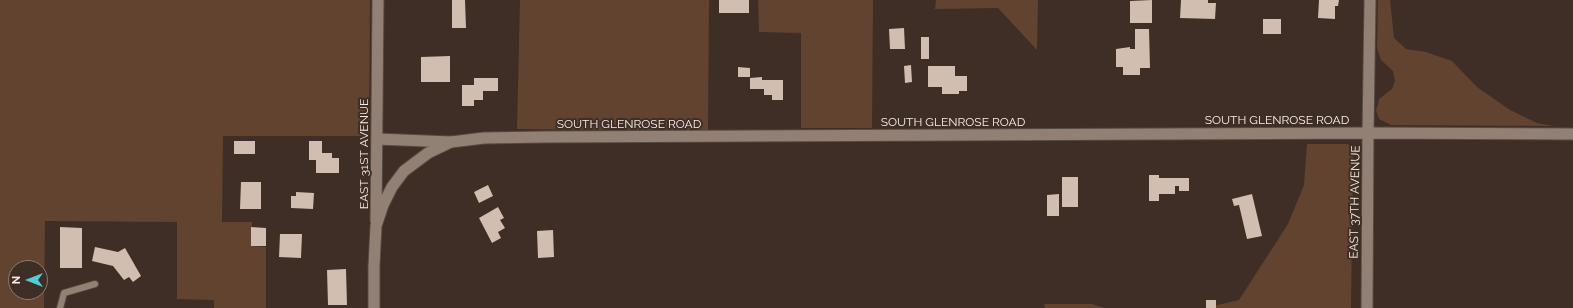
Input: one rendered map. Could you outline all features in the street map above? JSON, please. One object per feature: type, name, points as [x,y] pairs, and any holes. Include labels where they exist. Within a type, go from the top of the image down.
[{"type":"street","name":"EAST 31ST AVENUE","points":[[374,308],[378,0]]},
{"type":"street","name":"EAST 37TH AVENUE","points":[[1366,308],[1370,0]]},
{"type":"street","name":"SOUTH GLENROSE ROAD","points":[[376,226],[383,205],[392,187],[404,171],[428,152],[451,142],[484,138],[1368,133],[1573,134]]},
{"type":"street","points":[[377,139],[451,142]]},
{"type":"lane","points":[[60,308],[64,293],[95,284]]},
{"type":"shaded area","points":[[0,0],[370,0],[369,136],[223,136],[222,222],[252,222],[251,246],[266,247],[266,308],[214,308],[214,300],[177,299],[177,222],[45,221],[45,260],[8,260],[8,300],[44,300],[44,308],[0,308]]},
{"type":"shaded area","points":[[520,0],[709,0],[708,131],[517,129]]},
{"type":"shaded area","points":[[758,0],[873,0],[872,128],[801,128],[801,33],[759,32]]},
{"type":"shaded area","points":[[936,0],[1038,0],[1037,50],[998,8],[935,9]]},
{"type":"shaded area","points":[[1378,0],[1390,0],[1394,38],[1406,49],[1426,52],[1452,61],[1477,87],[1510,110],[1537,123],[1554,126],[1391,125],[1379,119],[1376,110],[1379,99],[1392,89],[1395,81],[1393,71],[1381,60],[1377,48]]},
{"type":"shaded area","points":[[1307,144],[1348,144],[1353,152],[1351,308],[1205,308],[1239,300],[1288,224],[1304,185]]},
{"type":"shaded area","points":[[1044,304],[1092,304],[1105,308],[1045,308]]},
{"type":"building","points":[[452,0],[465,0],[466,28],[452,28]]},
{"type":"building","points":[[719,0],[749,0],[749,13],[719,13]]},
{"type":"building","points":[[1152,0],[1152,23],[1130,23],[1130,1]]},
{"type":"building","points":[[1181,0],[1208,0],[1208,3],[1216,3],[1215,19],[1180,18]]},
{"type":"building","points":[[1319,0],[1339,0],[1338,6],[1335,6],[1335,19],[1318,18]]},
{"type":"building","points":[[1263,19],[1281,19],[1281,34],[1263,34]]},
{"type":"building","points":[[904,28],[905,49],[890,49],[889,29]]},
{"type":"building","points":[[1135,29],[1149,29],[1150,68],[1140,68],[1140,75],[1123,75],[1123,67],[1116,67],[1116,49],[1130,47],[1130,49],[1135,49]]},
{"type":"building","points":[[921,37],[929,37],[929,59],[921,59]]},
{"type":"building","points":[[450,56],[450,82],[421,82],[421,57]]},
{"type":"building","points":[[911,65],[912,82],[905,83],[904,66]]},
{"type":"building","points":[[928,66],[955,66],[955,76],[967,76],[967,91],[959,91],[959,94],[942,94],[942,87],[928,87]]},
{"type":"building","points":[[738,67],[750,68],[750,77],[738,77]]},
{"type":"building","points":[[762,77],[762,80],[783,80],[783,100],[772,100],[772,95],[764,95],[764,89],[750,89],[750,78]]},
{"type":"building","points":[[474,78],[498,78],[498,91],[483,91],[483,100],[474,100],[474,106],[462,106],[462,85],[474,85]]},
{"type":"building","points":[[234,141],[255,141],[255,154],[234,154]]},
{"type":"building","points":[[309,141],[322,141],[322,153],[332,153],[332,158],[339,158],[339,173],[316,173],[316,160],[309,160]]},
{"type":"building","points":[[1149,175],[1159,175],[1159,178],[1189,178],[1189,191],[1179,191],[1179,186],[1175,186],[1175,194],[1159,194],[1159,201],[1149,201]]},
{"type":"building","points":[[1062,177],[1078,177],[1078,207],[1062,207]]},
{"type":"building","points":[[241,182],[261,182],[261,209],[240,209]]},
{"type":"building","points":[[488,185],[493,196],[479,203],[474,192]]},
{"type":"building","points":[[296,192],[314,193],[313,209],[291,208],[291,196],[296,196]]},
{"type":"building","points":[[1059,194],[1059,216],[1047,216],[1047,195]]},
{"type":"building","points":[[1252,194],[1262,236],[1247,239],[1239,205],[1234,206],[1232,199]]},
{"type":"building","points":[[498,207],[504,218],[500,220],[505,228],[498,232],[501,238],[492,243],[479,218]]},
{"type":"building","points":[[60,227],[82,228],[82,268],[60,268]]},
{"type":"building","points":[[251,227],[266,228],[266,246],[251,246]]},
{"type":"building","points":[[553,230],[554,257],[538,258],[537,231]]},
{"type":"building","points":[[280,234],[302,234],[301,258],[279,257]]},
{"type":"building","points":[[95,247],[118,252],[125,248],[141,276],[133,282],[129,277],[124,280],[113,266],[92,261]]},
{"type":"building","points":[[346,269],[347,305],[328,305],[327,270]]},
{"type":"building","points":[[1206,300],[1216,300],[1216,308],[1206,308]]}]
